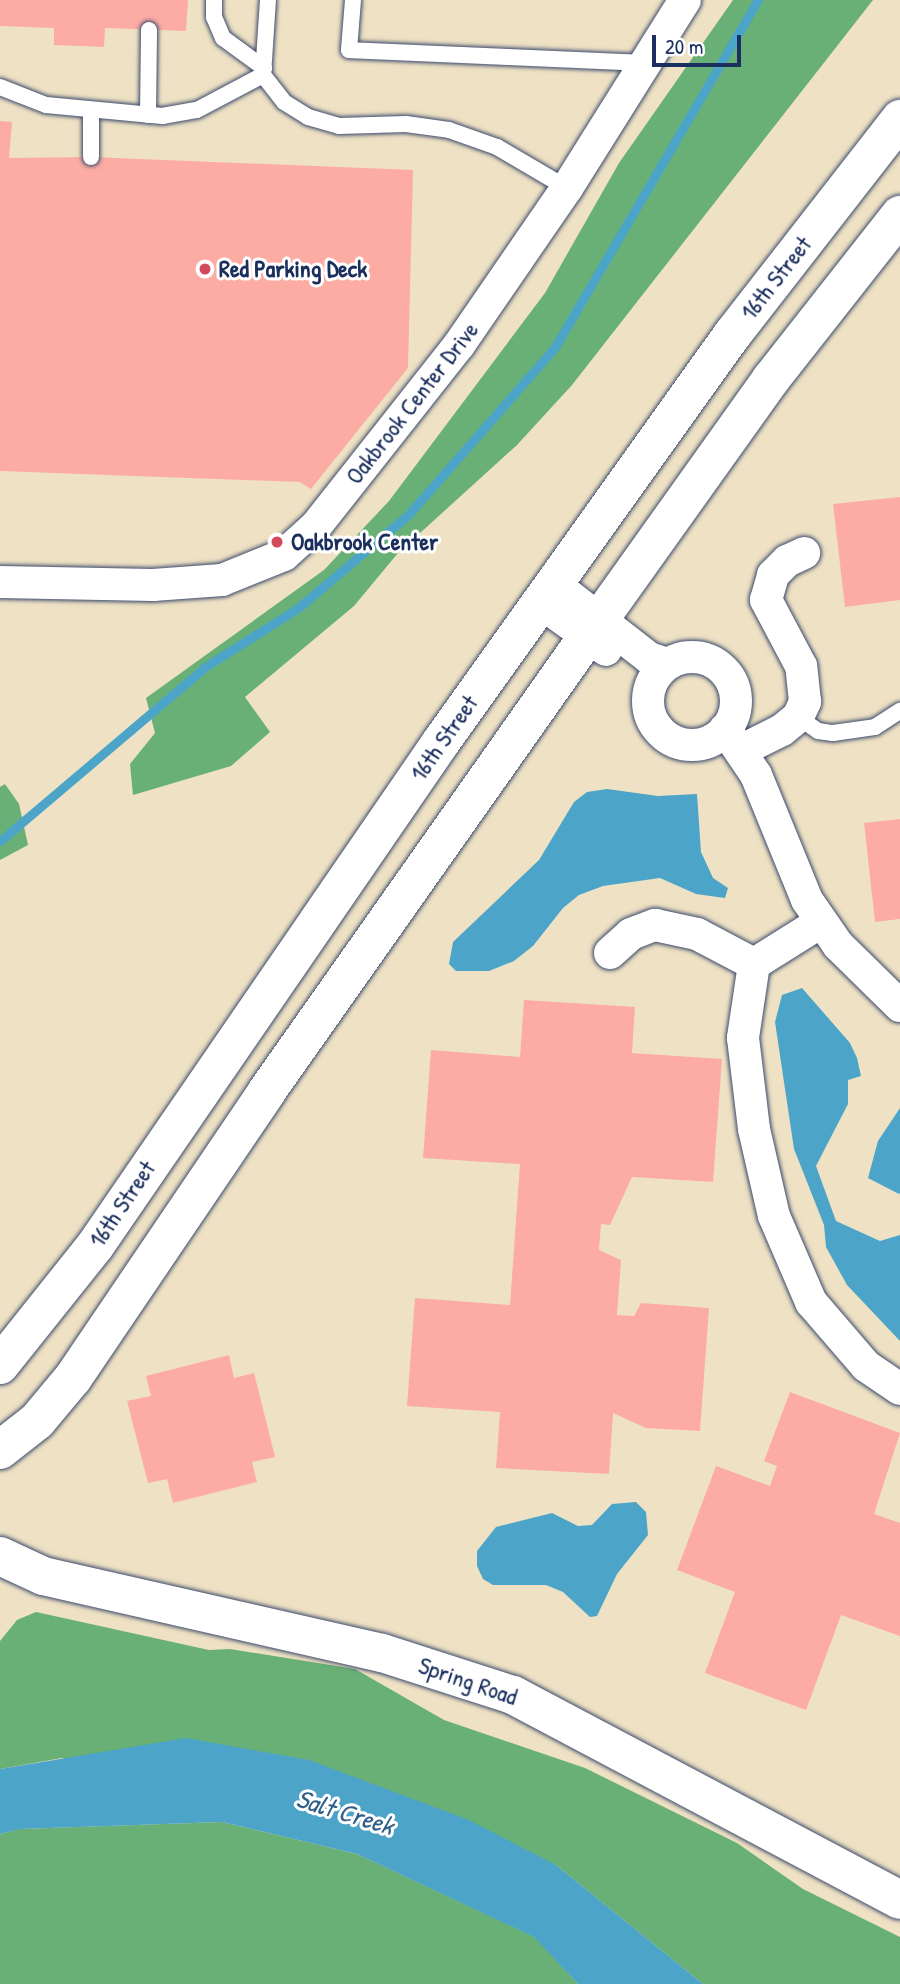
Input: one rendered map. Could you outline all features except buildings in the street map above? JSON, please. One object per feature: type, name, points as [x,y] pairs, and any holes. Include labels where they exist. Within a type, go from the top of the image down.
[{"type":"street","name":"Oakbrook Center Drive","points":[[0,582],[153,585],[222,580],[284,555],[316,526],[459,345],[567,188],[685,0]]},
{"type":"street","name":"16th Street","points":[[0,1365],[95,1246],[228,1047],[732,335],[900,119]]},
{"type":"street","points":[[0,1450],[37,1421],[73,1378],[267,1091],[771,379],[900,215]]},
{"type":"street","points":[[658,676],[651,717],[670,739],[699,744],[733,739],[798,717],[805,702],[801,666],[766,600],[766,588],[787,561],[804,553]]},
{"type":"street","points":[[548,594],[594,628],[638,672],[658,676],[693,656],[719,666],[734,689],[736,703],[733,739],[792,870],[821,922],[862,971],[900,1006]]},
{"type":"street","points":[[821,922],[754,964],[743,1038],[754,1129],[774,1216],[796,1272],[828,1326],[866,1366],[900,1389]]},
{"type":"street","points":[[610,953],[631,934],[655,925],[697,934],[754,964]]},
{"type":"street","name":"Spring Road","points":[[0,1556],[43,1576],[382,1653],[513,1695],[900,1900]]},
{"type":"lane","points":[[214,0],[214,17],[223,38],[263,71],[285,102],[309,117],[339,126],[406,124],[449,130],[497,146],[567,188]]},
{"type":"lane","points":[[263,71],[268,0]]},
{"type":"lane","points":[[353,0],[349,50],[644,63]]},
{"type":"lane","points":[[148,115],[149,30]]},
{"type":"lane","points":[[0,87],[46,105],[91,112],[148,115],[197,110],[263,71]]},
{"type":"lane","points":[[91,112],[91,157]]},
{"type":"lane","points":[[798,717],[818,731],[833,733],[875,727],[900,711]]},
{"type":"green space","points":[[733,0],[873,0],[572,385],[517,445],[398,553],[354,606],[245,697],[270,732],[231,766],[133,795],[130,764],[155,733],[146,698],[324,570],[389,501],[545,293],[619,163]]},
{"type":"green space","points":[[5,784],[19,804],[28,845],[0,860],[0,787]]},
{"type":"green space","points":[[36,1612],[209,1650],[230,1649],[355,1669],[444,1720],[585,1768],[737,1843],[803,1889],[900,1937],[900,1984],[703,1984],[556,1865],[62,1758],[0,1769],[0,1641],[17,1620]]},
{"type":"green space","points":[[222,1822],[357,1854],[535,1937],[578,1984],[0,1984],[0,1834],[20,1829]]},
{"type":"water","points":[[607,789],[658,796],[697,794],[701,852],[713,878],[728,888],[725,898],[696,894],[660,878],[603,886],[579,895],[563,908],[533,946],[514,961],[489,971],[456,971],[449,964],[453,942],[539,860],[574,802],[587,792]]},
{"type":"water","points":[[802,988],[850,1043],[857,1058],[861,1076],[848,1080],[848,1104],[816,1166],[836,1221],[880,1241],[900,1235],[900,1341],[847,1285],[826,1247],[824,1225],[794,1149],[775,1022],[782,995]]},
{"type":"water","points":[[900,1108],[899,1194],[868,1178],[878,1141]]},
{"type":"water","points":[[636,1502],[646,1512],[648,1535],[617,1574],[597,1616],[590,1617],[563,1592],[546,1585],[493,1585],[483,1579],[477,1566],[477,1551],[496,1527],[552,1513],[578,1526],[592,1525],[612,1504]]},
{"type":"water","name":"Salt Creek","points":[[186,1738],[309,1760],[469,1820],[556,1865],[703,1984],[578,1984],[534,1937],[357,1854],[222,1822],[21,1829],[0,1834],[0,1769]]},
{"type":"waterway","points":[[0,841],[205,667],[298,608],[408,515],[555,347],[758,0]]},
{"type":"place","name":"Red Parking Deck","points":[[205,269]]},
{"type":"place","name":"Oakbrook Center","points":[[277,542]]}]
